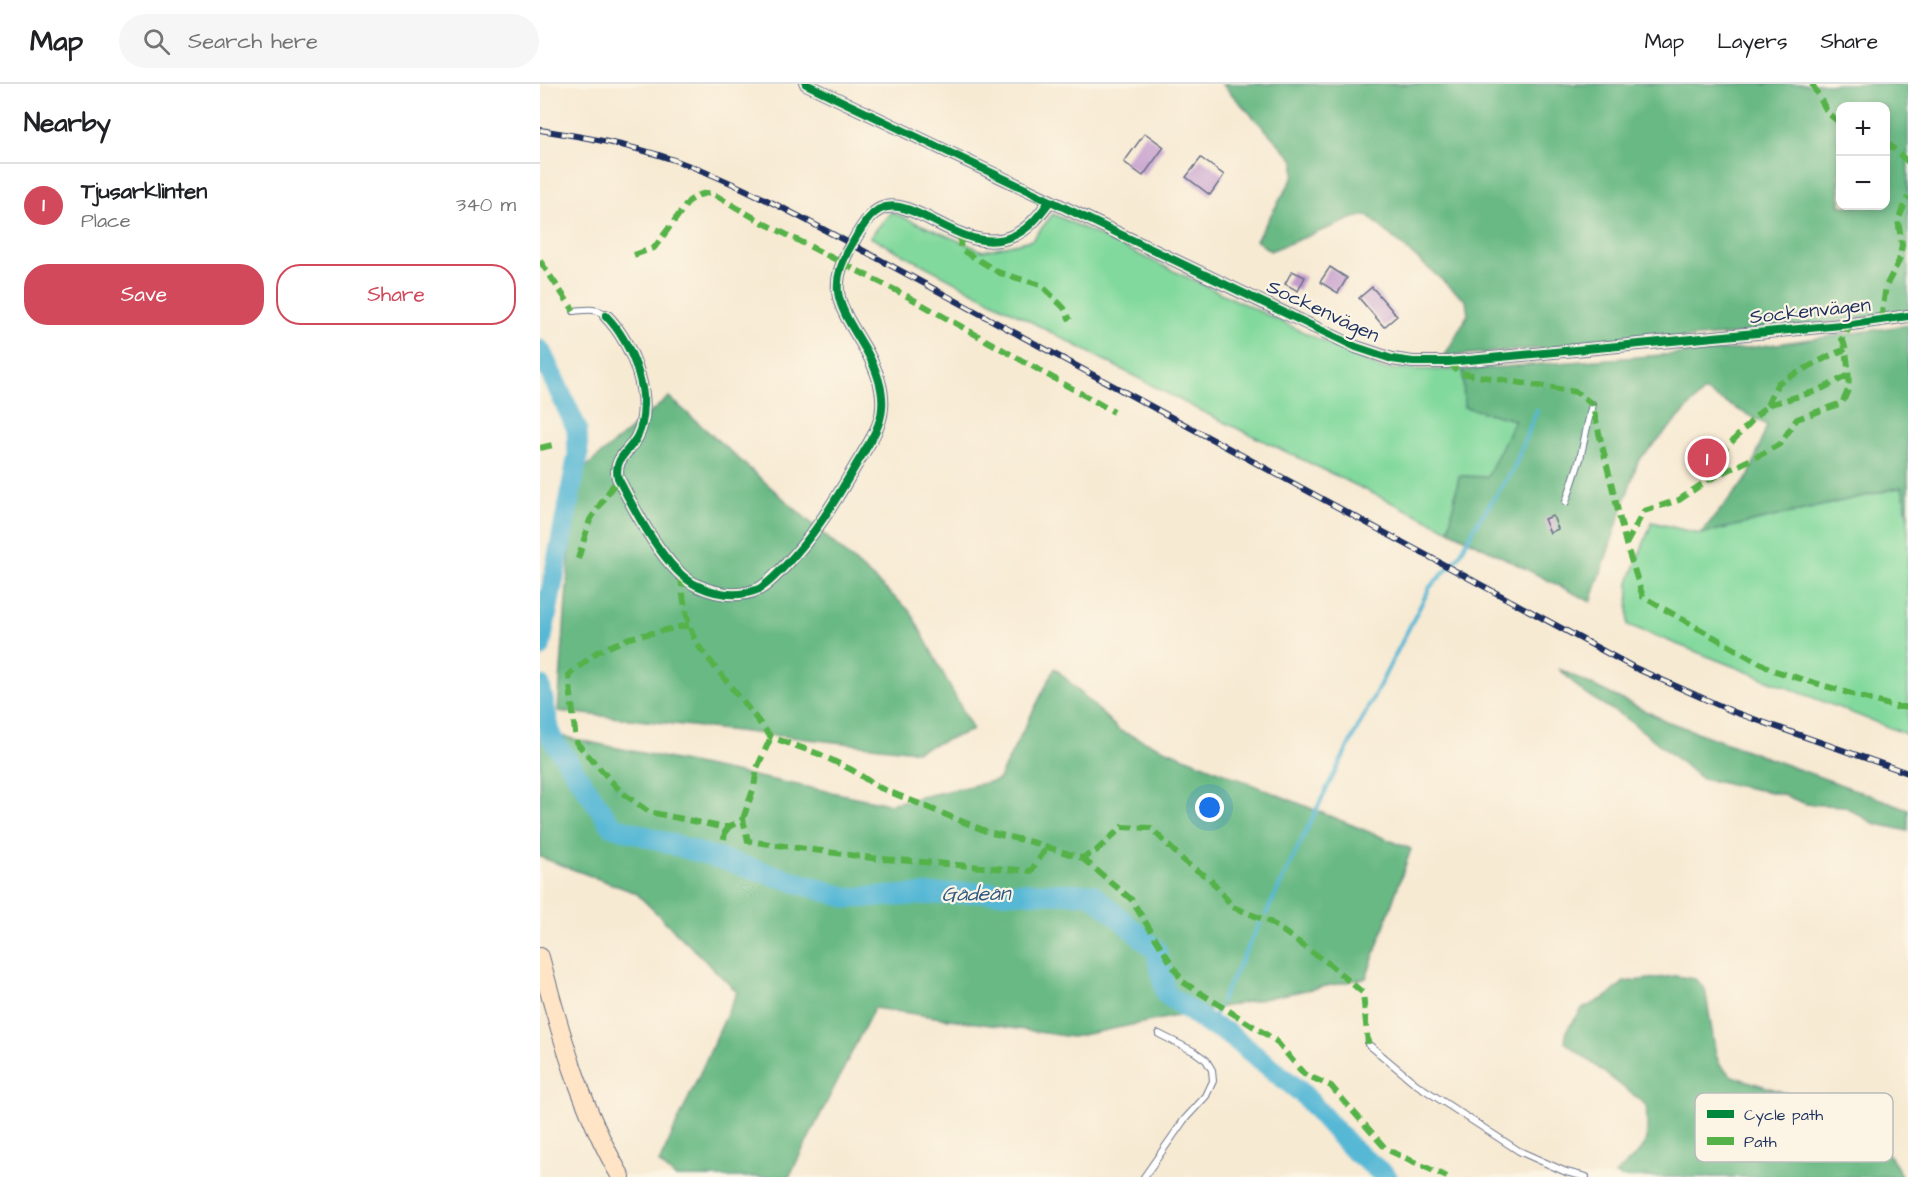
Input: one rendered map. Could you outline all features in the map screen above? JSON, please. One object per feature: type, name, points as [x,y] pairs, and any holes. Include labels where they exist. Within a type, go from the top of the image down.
[{"type":"street","name":"Sockenvägen","points":[[806,84],[1356,347],[1392,359],[1413,362],[1472,360],[1852,324],[1908,316]]},
{"type":"street","points":[[606,316],[616,326],[628,350],[642,382],[644,397],[641,426],[636,438],[619,460],[616,472],[618,478],[654,539],[681,575],[693,584],[720,594],[742,595],[761,588],[826,518],[881,417],[882,389],[877,372],[845,314],[836,285],[847,251],[868,219],[880,207],[897,205],[972,239],[999,241],[1023,231],[1050,201]]},
{"type":"street","points":[[540,957],[578,1088],[588,1113],[621,1177]]},
{"type":"lane","points":[[574,311],[587,309],[603,312],[606,316]]},
{"type":"lane","points":[[1566,502],[1580,459],[1592,404]]},
{"type":"lane","points":[[1144,1177],[1185,1120],[1206,1096],[1213,1081],[1212,1070],[1206,1060],[1196,1052],[1159,1034]]},
{"type":"lane","points":[[1368,1044],[1416,1084],[1519,1151],[1566,1172],[1586,1177]]},
{"type":"green space","points":[[1222,84],[1908,84],[1908,312],[1740,334],[1494,352],[1443,359],[1468,314],[1466,301],[1367,215],[1270,251],[1256,240],[1294,176],[1294,160]]},
{"type":"green space","points":[[891,212],[983,251],[1032,240],[1053,214],[1382,369],[1463,370],[1464,407],[1515,420],[1487,477],[1459,476],[1449,530],[1199,410],[870,237]]},
{"type":"green space","points":[[1908,325],[1908,517],[1902,487],[1700,534],[1749,476],[1767,425],[1704,391],[1638,461],[1591,602],[1449,530],[1459,476],[1487,477],[1515,420],[1464,407],[1463,370],[1742,349]]},
{"type":"green space","points":[[669,397],[910,611],[973,730],[916,751],[558,711],[575,476]]},
{"type":"green space","points":[[1903,487],[1908,517],[1908,735],[1628,625],[1629,582],[1652,522],[1700,534]]},
{"type":"green space","points":[[1055,668],[1120,731],[1411,849],[1366,978],[1072,1037],[874,1008],[789,1177],[675,1177],[659,1163],[737,992],[636,893],[540,857],[540,732],[889,804],[998,780]]},
{"type":"green space","points":[[1559,669],[1666,721],[1908,809],[1908,831],[1873,823],[1844,806],[1806,804],[1781,794],[1702,779],[1629,720],[1584,693]]},
{"type":"green space","points":[[1675,976],[1695,979],[1705,989],[1716,1055],[1720,1065],[1732,1076],[1785,1093],[1695,1093],[1695,1162],[1893,1162],[1893,1160],[1901,1177],[1622,1177],[1615,1175],[1643,1146],[1647,1131],[1646,1105],[1565,1042],[1567,1030],[1582,1009],[1608,996],[1624,982]]},
{"type":"building","points":[[1145,133],[1164,147],[1143,176],[1124,162]]},
{"type":"building","points":[[1201,158],[1224,175],[1210,195],[1186,177]]},
{"type":"building","points":[[1330,267],[1347,278],[1338,293],[1320,282]]},
{"type":"building","points":[[1292,271],[1305,277],[1298,291],[1285,284]]},
{"type":"building","points":[[1372,287],[1397,316],[1384,327],[1359,298]]},
{"type":"building","points":[[1553,516],[1558,529],[1550,533],[1544,519]]},
{"type":"waterway","name":"Gådeån","points":[[540,350],[577,429],[578,455],[540,647]]},
{"type":"waterway","points":[[1266,914],[1327,788],[1430,587],[1458,558],[1477,523],[1513,470],[1537,410]]},
{"type":"waterway","name":"Gådeån","points":[[540,686],[551,737],[612,826],[848,898],[985,892],[1092,894],[1156,950],[1166,994],[1210,1025],[1226,1032],[1302,1093],[1351,1148],[1387,1177]]},
{"type":"waterway","points":[[1221,1001],[1260,923]]},
{"type":"waterway","points":[[1210,1025],[1218,1007]]},
{"type":"railway","points":[[540,130],[641,150],[697,169],[742,188],[851,244],[1633,667],[1734,712],[1908,773]]},
{"type":"marked path","points":[[1812,84],[1828,113],[1836,120]]},
{"type":"marked path","points":[[1890,146],[1908,162]]},
{"type":"marked path","points":[[634,255],[654,248],[689,201],[707,193],[715,195],[758,220],[905,295],[1114,412]]},
{"type":"marked path","points":[[1881,320],[1886,286],[1899,261],[1902,245],[1898,220],[1908,197]]},
{"type":"marked path","points":[[961,235],[960,249],[1000,273],[1041,285],[1064,308],[1070,320]]},
{"type":"marked path","points":[[540,261],[574,311]]},
{"type":"marked path","points":[[1626,544],[1644,511],[1679,500],[1708,480],[1780,444],[1797,419],[1842,403],[1848,391],[1849,378],[1847,356],[1842,339],[1852,324]]},
{"type":"marked path","points":[[1767,405],[1778,383],[1846,349]]},
{"type":"marked path","points":[[1448,362],[1460,373],[1576,392],[1592,404],[1626,544],[1643,597],[1772,670],[1895,707],[1908,707]]},
{"type":"marked path","points":[[1719,475],[1724,450],[1767,405],[1817,391],[1849,375]]},
{"type":"marked path","points":[[540,448],[557,444]]},
{"type":"marked path","points":[[578,559],[590,520],[618,478]]},
{"type":"marked path","points":[[681,575],[686,609],[696,643],[771,737],[819,754],[852,770],[878,787],[988,832],[1035,843],[1082,858],[1096,851],[1122,827],[1151,828],[1186,863],[1210,879],[1233,907],[1270,922],[1328,963],[1363,993],[1368,1044]]},
{"type":"marked path","points":[[689,625],[629,638],[597,652],[569,675],[576,742],[621,792],[649,812],[721,827],[729,827],[743,819],[748,841],[872,858],[1031,871],[1047,847]]},
{"type":"marked path","points":[[743,819],[754,787],[757,768],[771,737]]},
{"type":"marked path","points":[[724,839],[729,827]]},
{"type":"marked path","points":[[1082,858],[1131,899],[1183,982],[1275,1040],[1304,1074],[1331,1086],[1386,1149],[1447,1177]]},
{"type":"cycle path","points":[[806,84],[1356,347],[1392,359],[1413,362],[1448,362],[1852,324],[1908,316]]},
{"type":"cycle path","points":[[606,316],[625,341],[632,357],[638,373],[644,407],[637,437],[618,466],[618,478],[652,538],[674,568],[686,579],[713,592],[736,594],[751,592],[766,585],[814,531],[840,493],[879,423],[882,401],[879,379],[867,352],[844,312],[838,288],[843,260],[866,221],[883,208],[899,207],[916,212],[953,231],[973,238],[994,241],[1015,235],[1025,229],[1050,201]]},
{"type":"place","name":"Tjusarklinten","points":[[1707,458]]}]
